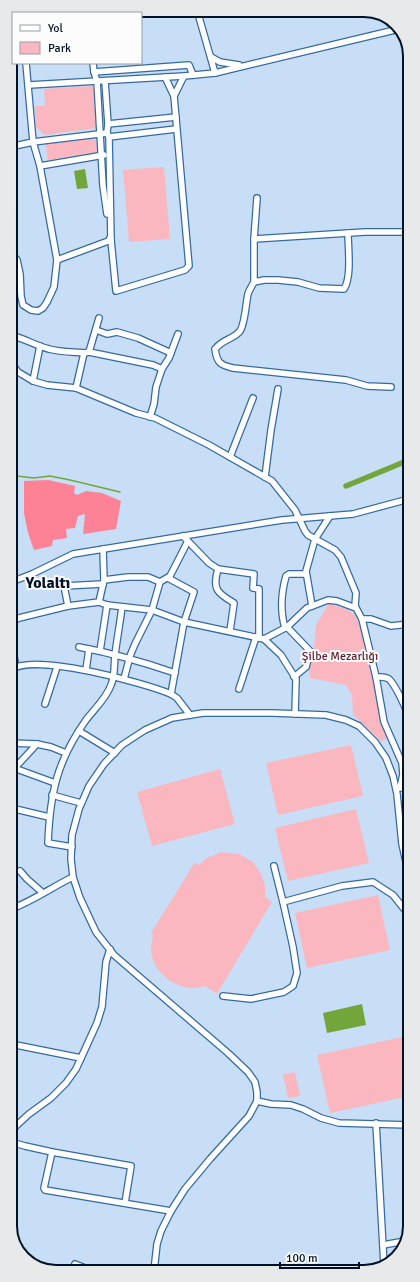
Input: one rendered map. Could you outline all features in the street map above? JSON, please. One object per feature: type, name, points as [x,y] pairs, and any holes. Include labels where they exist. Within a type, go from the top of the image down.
[{"type":"street","points":[[199,17],[215,73]]},
{"type":"street","points":[[29,85],[215,73],[393,30]]},
{"type":"street","points":[[211,57],[220,62],[245,65]]},
{"type":"street","points":[[17,260],[23,305],[31,310],[38,311],[43,308],[47,302],[54,287],[57,260],[40,166],[33,142],[26,64]]},
{"type":"street","points":[[93,64],[97,81],[103,186],[111,240],[116,291],[184,270],[188,266],[174,96],[165,77]]},
{"type":"street","points":[[94,72],[189,65],[193,75]]},
{"type":"street","points":[[119,70],[121,80]]},
{"type":"street","points":[[174,96],[184,76]]},
{"type":"street","points":[[105,80],[108,124],[111,240]]},
{"type":"street","points":[[108,124],[176,117]]},
{"type":"street","points":[[17,145],[33,142],[99,134],[108,135],[176,129]]},
{"type":"street","points":[[40,166],[109,155]]},
{"type":"street","points":[[257,198],[254,239],[254,282],[248,292],[241,329],[236,335],[219,344],[215,349],[219,363],[223,366],[233,368],[346,380],[367,386],[391,387]]},
{"type":"street","points":[[254,239],[365,232],[403,232]]},
{"type":"street","points":[[254,282],[278,280],[298,282],[318,288],[344,289],[349,270],[348,233]]},
{"type":"street","points":[[57,260],[111,240]]},
{"type":"street","points":[[76,388],[99,318]]},
{"type":"street","points":[[96,330],[107,334],[117,332],[138,338],[171,353]]},
{"type":"street","points":[[150,416],[154,404],[156,387],[162,369],[171,353],[178,334]]},
{"type":"street","points":[[17,337],[50,349],[87,353],[153,365],[162,369]]},
{"type":"street","points":[[33,381],[40,346]]},
{"type":"street","points":[[17,371],[33,381],[47,385],[76,388],[136,413],[150,416],[182,431],[230,457],[272,481],[295,510],[304,531],[335,550],[340,557],[356,593],[355,606],[362,619],[376,677],[384,722],[402,762],[403,774],[398,788]]},
{"type":"street","points":[[265,477],[278,389]]},
{"type":"street","points":[[230,457],[253,398]]},
{"type":"street","points":[[17,580],[73,554],[185,538],[298,519],[353,514],[403,502]]},
{"type":"street","points":[[312,606],[306,571],[315,539],[330,516]]},
{"type":"street","points":[[185,538],[209,563],[218,569],[254,574],[253,588],[259,589],[260,638],[239,688]]},
{"type":"street","points":[[124,679],[135,644],[152,610],[160,582],[170,576],[185,538]]},
{"type":"street","points":[[99,602],[103,582],[104,549]]},
{"type":"street","points":[[218,569],[215,584],[217,590],[221,596],[234,603],[230,631]]},
{"type":"street","points":[[294,677],[306,667],[310,651],[286,628],[282,619],[282,592],[286,576],[289,574],[306,574]]},
{"type":"street","points":[[68,606],[64,586],[103,582],[128,577],[148,577],[160,582]]},
{"type":"street","points":[[168,578],[194,592],[184,622],[170,694]]},
{"type":"street","points":[[260,638],[286,628],[307,608],[328,600],[355,606]]},
{"type":"street","points":[[17,619],[68,606],[99,602],[107,605],[152,610],[184,622],[260,638],[281,655],[296,679],[296,714]]},
{"type":"street","points":[[100,651],[107,605]]},
{"type":"street","points":[[72,847],[48,843],[52,795],[59,768],[66,753],[92,712],[104,699],[112,684],[122,607]]},
{"type":"street","points":[[362,619],[371,619],[391,626],[403,625]]},
{"type":"street","points":[[79,647],[130,658],[175,673]]},
{"type":"street","points":[[86,670],[88,649]]},
{"type":"street","points":[[17,667],[22,665],[39,665],[86,670],[124,679],[170,694],[177,698],[190,715]]},
{"type":"street","points":[[45,704],[56,667]]},
{"type":"street","points":[[376,677],[384,677],[388,679],[403,704]]},
{"type":"street","points":[[155,1265],[157,1244],[161,1231],[171,1211],[185,1189],[249,1116],[257,1101],[257,1092],[255,1082],[248,1072],[114,955],[96,932],[80,898],[73,877],[71,859],[72,835],[81,803],[89,786],[104,764],[122,745],[145,730],[172,718],[203,713],[326,715],[346,720],[359,726],[375,742],[386,758],[398,788],[403,848]]},
{"type":"street","points":[[79,731],[115,753]]},
{"type":"street","points":[[17,743],[37,744],[51,747],[66,753]]},
{"type":"street","points":[[17,765],[37,744]]},
{"type":"street","points":[[17,772],[55,783]]},
{"type":"street","points":[[398,788],[403,788]]},
{"type":"street","points":[[52,795],[81,803]]},
{"type":"street","points":[[17,809],[49,817]]},
{"type":"street","points":[[223,996],[251,999],[284,992],[293,986],[297,973],[293,947],[274,866]]},
{"type":"street","points":[[20,871],[26,879],[43,893]]},
{"type":"street","points":[[17,907],[73,877]]},
{"type":"street","points":[[283,902],[342,886],[373,882],[393,895],[403,908]]},
{"type":"street","points":[[17,1124],[51,1098],[66,1083],[76,1069],[102,1007],[106,962],[110,949]]},
{"type":"street","points":[[17,1045],[81,1058]]},
{"type":"street","points":[[257,1101],[303,1109],[322,1118],[338,1122],[354,1124],[403,1125]]},
{"type":"street","points":[[376,1124],[383,1260]]},
{"type":"street","points":[[17,1144],[52,1152],[131,1166],[125,1203]]},
{"type":"street","points":[[52,1152],[44,1188],[45,1190],[171,1211]]},
{"type":"street","points":[[382,1245],[400,1242]]},
{"type":"green space","points":[[93,86],[96,128],[45,135],[36,127],[35,106],[45,106],[44,89]]},
{"type":"green space","points":[[96,138],[97,152],[48,160],[46,144]]},
{"type":"green space","points":[[164,167],[170,239],[129,242],[123,170]]},
{"type":"green space","name":"Şilbe Mezarlığı","points":[[329,603],[348,610],[355,615],[362,632],[388,738],[381,741],[353,715],[352,695],[346,685],[310,678],[309,669],[314,647],[316,625]]},
{"type":"green space","points":[[351,745],[363,796],[278,815],[266,763]]},
{"type":"green space","points":[[220,769],[235,824],[152,846],[137,792]]},
{"type":"green space","points":[[356,809],[369,863],[288,881],[275,828]]},
{"type":"green space","points":[[221,852],[239,854],[253,862],[261,874],[265,885],[265,897],[272,902],[217,994],[205,986],[188,988],[180,986],[166,978],[155,965],[151,955],[153,935],[151,933],[195,862],[199,865],[207,858]]},
{"type":"green space","points":[[378,895],[390,950],[307,968],[295,913]]},
{"type":"green space","points":[[403,1037],[403,1097],[330,1113],[317,1055]]},
{"type":"green space","points":[[295,1072],[300,1096],[288,1098],[283,1074]]},
{"type":"shaded area","points":[[85,169],[88,188],[77,189],[74,171]]},
{"type":"shaded area","points":[[48,480],[75,486],[74,493],[77,495],[86,491],[102,493],[121,501],[116,529],[83,534],[85,514],[78,516],[75,528],[66,529],[67,538],[53,540],[52,546],[34,550],[28,533],[24,513],[24,481]]},
{"type":"shaded area","points":[[362,1004],[366,1025],[327,1033],[323,1013]]},
{"type":"waterway","points":[[346,486],[403,462]]},
{"type":"waterway","points":[[17,476],[34,478],[50,476],[120,492]]},
{"type":"district","name":"Yolaltı","points":[[48,583]]}]
